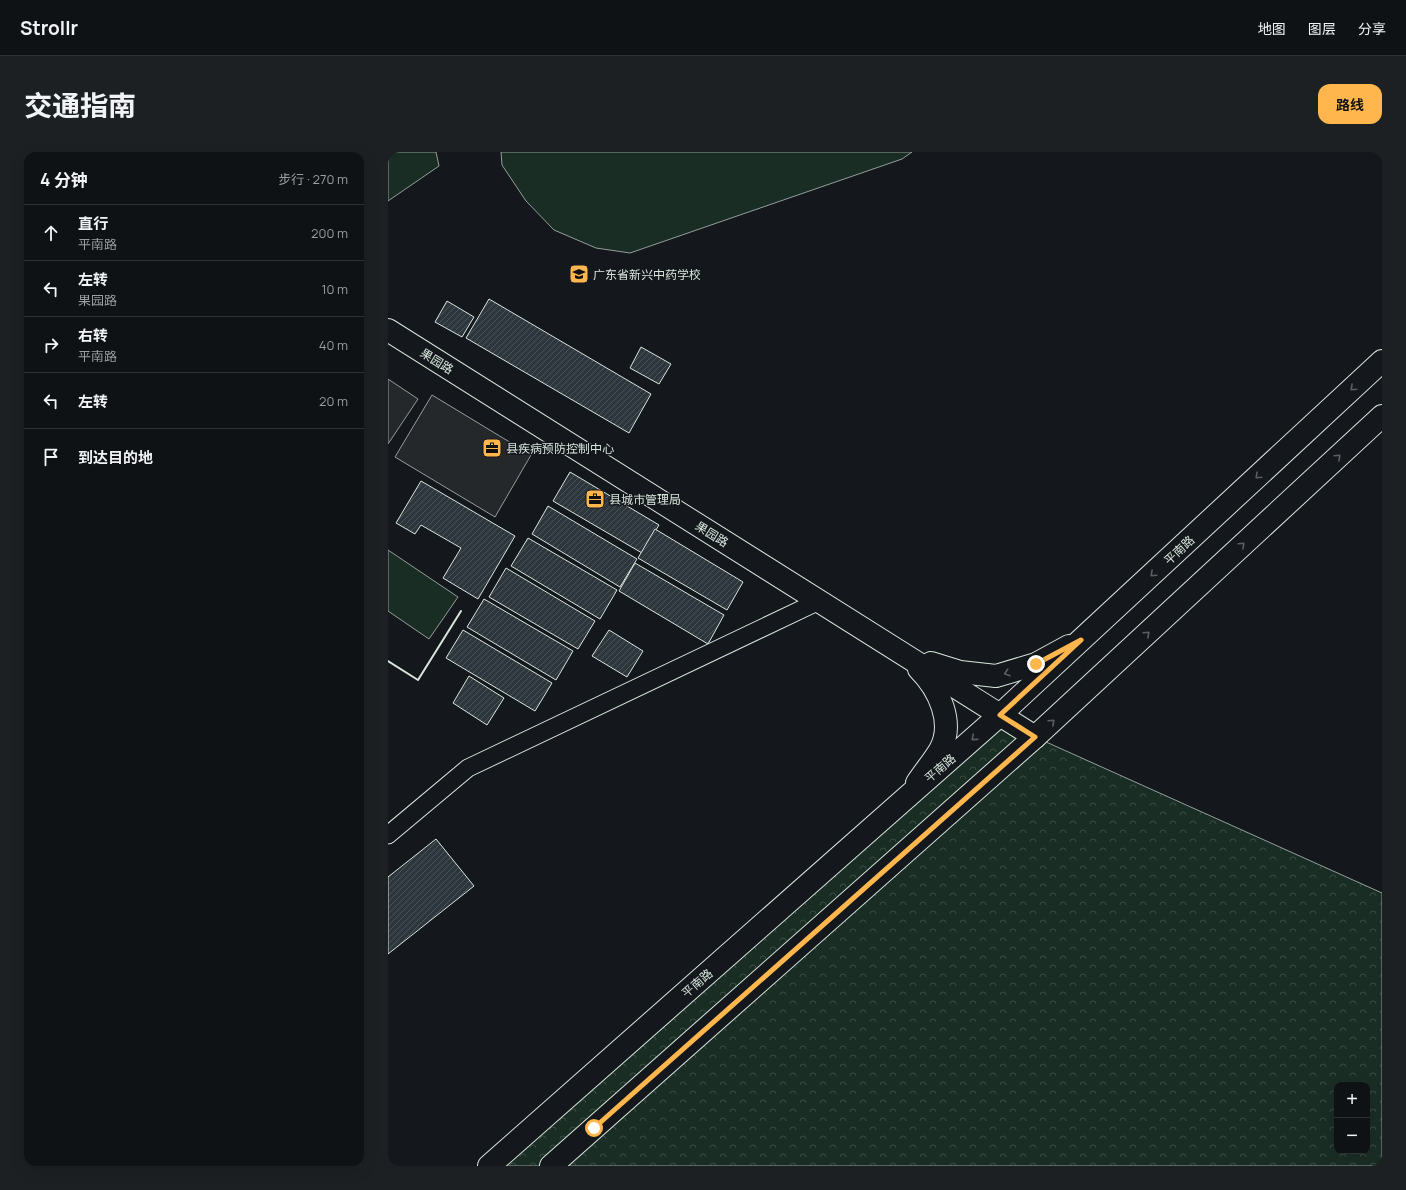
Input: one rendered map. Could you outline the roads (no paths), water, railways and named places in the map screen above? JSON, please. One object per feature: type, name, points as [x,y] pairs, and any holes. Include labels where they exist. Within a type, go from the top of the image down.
[{"type":"main road","name":"果园路","points":[[388,330],[1035,737]]},
{"type":"main road","name":"平南路","points":[[489,1166],[1000,715],[1382,361]]},
{"type":"main road","points":[[551,1166],[1035,737],[1382,416]]},
{"type":"main road","points":[[906,656],[960,672],[996,676],[1036,664],[1081,640]]},
{"type":"main road","points":[[906,656],[929,680],[942,705],[946,731],[940,749],[908,797]]},
{"type":"street","points":[[388,835],[468,768],[819,601]]},
{"type":"place","name":"广东省新兴中药学校","points":[[579,274]]},
{"type":"place","name":"县疾病预防控制中心","points":[[492,448]]},
{"type":"place","name":"县城市管理局","points":[[595,499]]}]
